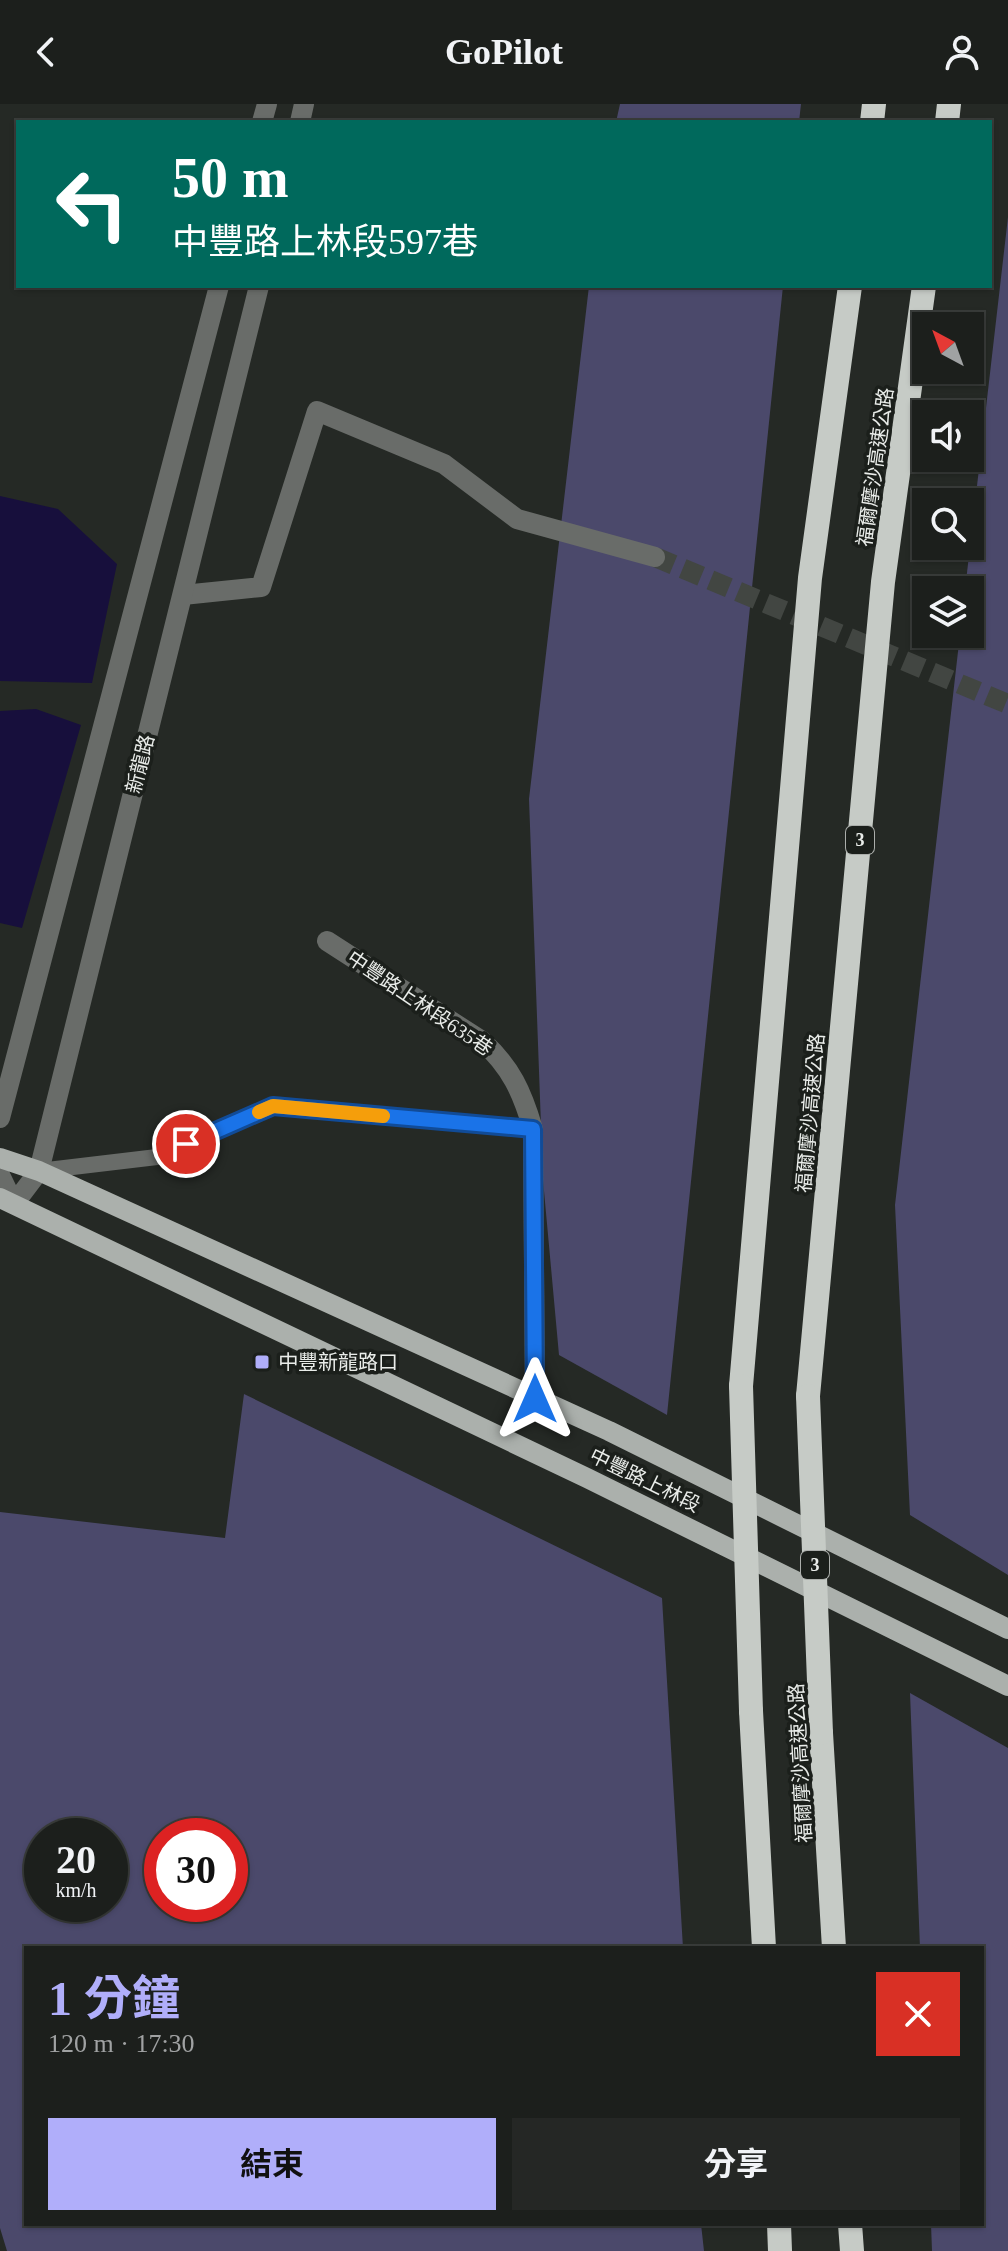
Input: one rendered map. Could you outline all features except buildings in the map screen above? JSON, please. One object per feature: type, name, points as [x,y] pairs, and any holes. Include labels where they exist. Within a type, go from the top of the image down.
[{"type":"highway","points":[[764,1946],[751,1711],[741,1386],[810,578],[850,288]]},
{"type":"highway","name":"福爾摩沙高速公路","points":[[834,1946],[821,1733],[808,1396],[883,582],[924,288]]},
{"type":"highway","points":[[779,2226],[780,2251]]},
{"type":"highway","points":[[850,2226],[852,2251]]},
{"type":"main road","name":"中豐路上林段","points":[[0,1158],[39,1171],[624,1438],[1008,1629]]},
{"type":"main road","name":"中豐路上林段","points":[[7,1201],[587,1478],[1008,1686]]},
{"type":"street","points":[[0,1118],[218,288]]},
{"type":"street","name":"新龍路","points":[[7,1201],[39,1171],[259,288]]},
{"type":"street","points":[[183,595],[261,587],[317,411],[444,464],[517,519],[655,557]]},
{"type":"street","name":"中豐路上林段635巷","points":[[327,941],[482,1041],[502,1059],[521,1089],[533,1129],[535,1399]]},
{"type":"street","points":[[0,1175],[7,1201]]},
{"type":"lane","points":[[39,1171],[157,1157],[273,1106],[533,1129]]},
{"type":"shaded area","points":[[620,104],[801,104],[799,120],[616,120]]},
{"type":"shaded area","points":[[1008,217],[1008,1575],[910,1515],[895,1205],[958,648],[984,648],[984,576],[967,576],[968,560],[984,560],[984,488],[977,488],[979,472],[984,472],[984,425]]},
{"type":"shaded area","points":[[589,288],[783,288],[667,1415],[559,1355],[543,1180],[529,799]]},
{"type":"shaded area","points":[[0,496],[58,509],[117,564],[92,683],[0,681]]},
{"type":"shaded area","points":[[36,709],[81,725],[22,928],[0,923],[0,711]]},
{"type":"shaded area","points":[[244,1394],[662,1598],[683,1946],[24,1946],[24,2226],[701,2226],[704,2251],[7,2251],[0,2228],[0,1512],[225,1538]]},
{"type":"shaded area","points":[[910,1693],[1008,1748],[1008,2251],[932,2251],[931,2226],[984,2226],[984,1946],[920,1946]]},
{"type":"tunnel","points":[[655,557],[1008,704]]},
{"type":"slow traffic","points":[[259,1112],[273,1106],[383,1116]]},
{"type":"place","name":"中豐新龍路口","points":[[262,1362]]},
{"type":"route","points":[[186,1144],[273,1106],[533,1129],[535,1399]]}]
